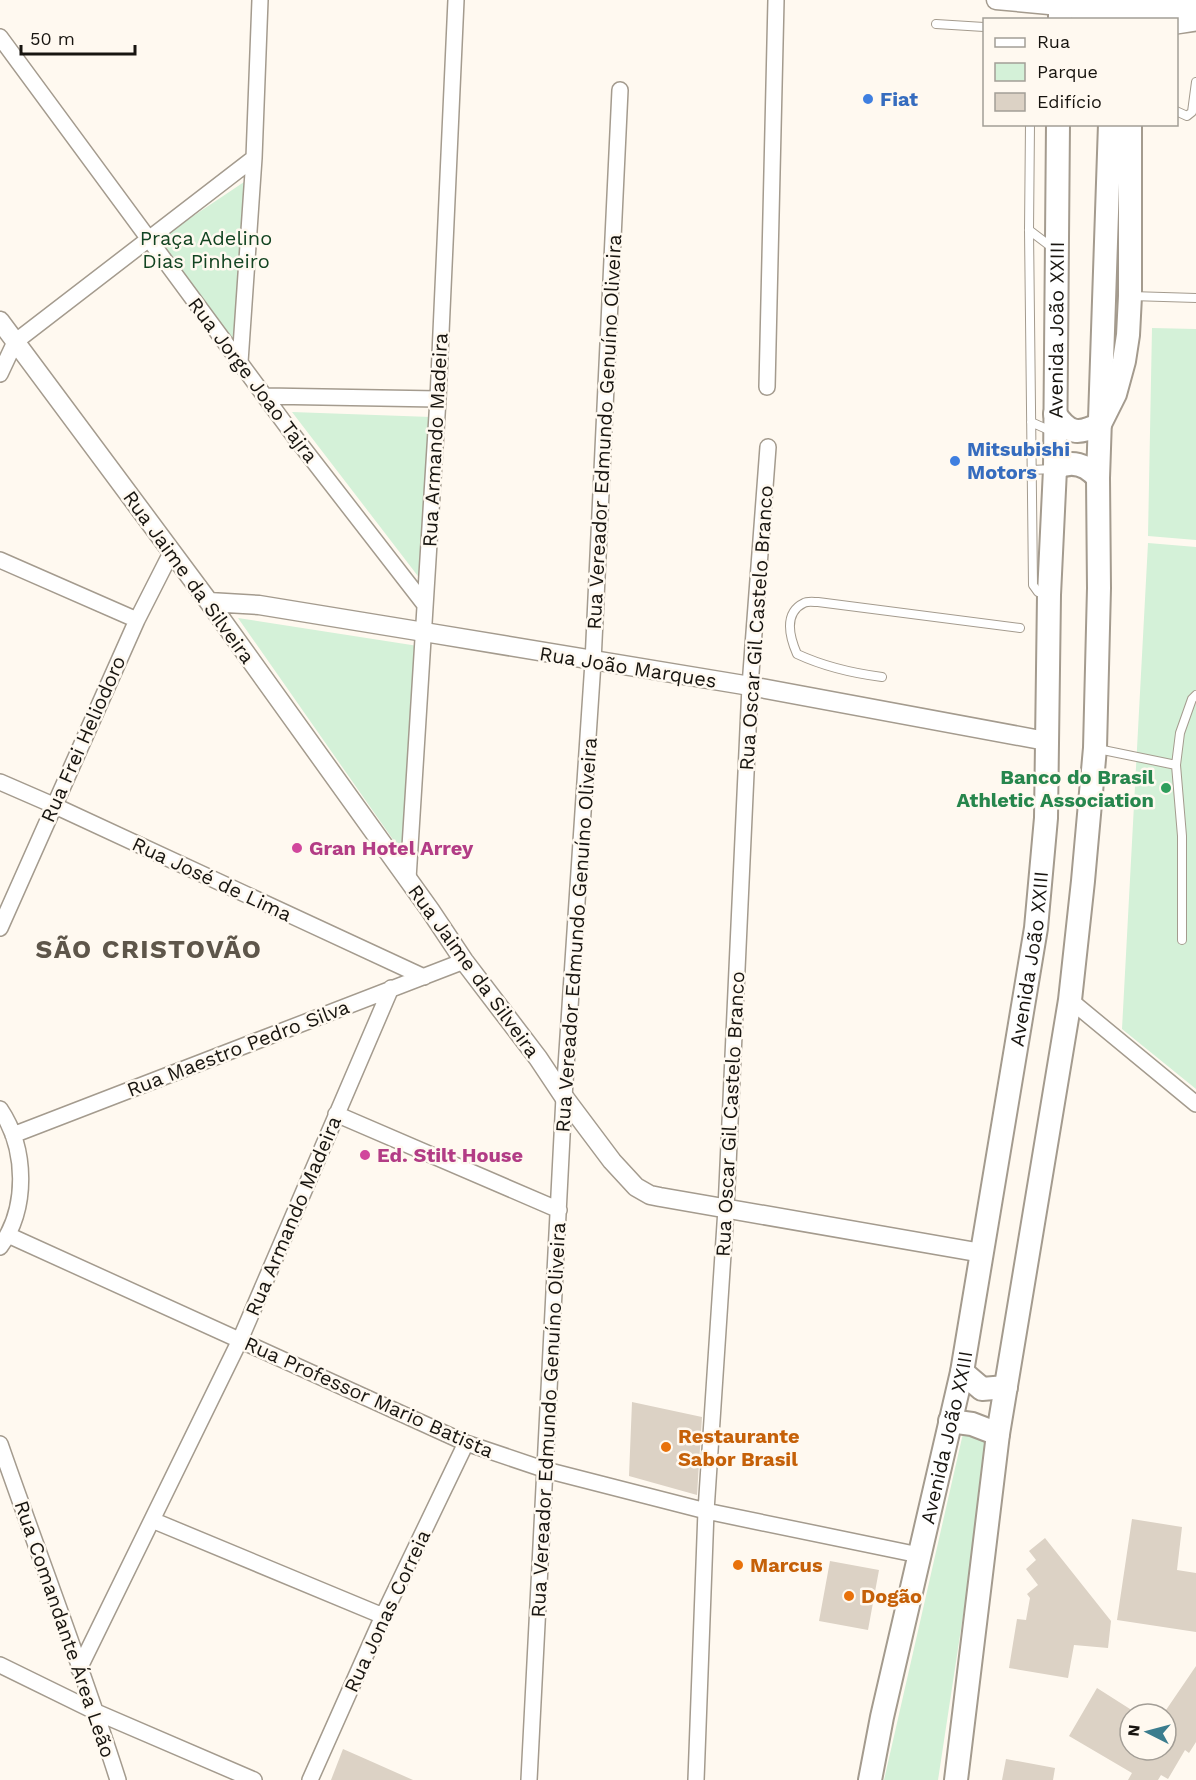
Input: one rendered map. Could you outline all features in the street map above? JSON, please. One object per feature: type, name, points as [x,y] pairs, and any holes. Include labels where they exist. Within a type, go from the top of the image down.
[{"type":"main road","points":[[1060,9],[1169,9],[1189,12]]},
{"type":"main road","name":"Avenida João XXIII","points":[[870,1780],[962,1372],[1036,928],[1046,818],[1049,595],[1055,469],[1058,126]]},
{"type":"main road","points":[[956,1780],[998,1434],[1070,1000],[1095,748],[1098,478],[1110,126]]},
{"type":"main road","points":[[1055,423],[1062,423],[1074,431],[1082,431],[1100,424],[1115,394],[1124,361],[1130,296],[1130,126]]},
{"type":"main road","points":[[1055,469],[1068,464],[1077,464],[1093,472],[1098,478]]},
{"type":"main road","points":[[962,1372],[981,1389],[1006,1387]]},
{"type":"main road","points":[[950,1421],[972,1424],[998,1434]]},
{"type":"street","points":[[240,362],[254,158],[260,0]]},
{"type":"street","name":"Rua Armando Madeira","points":[[408,879],[438,399],[456,0]]},
{"type":"street","points":[[768,387],[776,0]]},
{"type":"street","points":[[996,0],[1060,9]]},
{"type":"street","name":"Rua Jorge Joao Tajra","points":[[0,37],[147,239],[346,505],[425,605]]},
{"type":"street","name":"Rua Vereador Edmundo Genuíno Oliveira","points":[[529,1780],[564,1097],[594,662],[620,90]]},
{"type":"street","points":[[0,374],[15,342],[254,158]]},
{"type":"street","name":"Rua Jaime da Silveira","points":[[0,321],[209,602],[408,879],[464,961],[538,1058],[564,1097],[612,1161],[643,1192],[726,1209],[982,1253]]},
{"type":"street","points":[[265,396],[438,399]]},
{"type":"street","name":"Rua Oscar Gil Castelo Branco","points":[[696,1780],[706,1511],[726,1209],[750,686],[768,447]]},
{"type":"street","name":"Rua Frei Heliodoro","points":[[0,928],[137,620],[171,553]]},
{"type":"street","points":[[0,560],[137,620]]},
{"type":"street","name":"Rua João Marques","points":[[209,602],[259,605],[750,686],[1046,741]]},
{"type":"street","name":"Rua José de Lima","points":[[0,782],[424,977]]},
{"type":"street","name":"Rua Maestro Pedro Silva","points":[[12,1135],[464,961]]},
{"type":"street","name":"Rua Armando Madeira","points":[[79,1669],[240,1340],[391,988]]},
{"type":"street","points":[[1070,1000],[1196,1104]]},
{"type":"street","points":[[0,1109],[8,1120],[20,1158],[20,1198],[4,1241]]},
{"type":"street","points":[[336,1114],[559,1210]]},
{"type":"street","name":"Rua Professor Mario Batista","points":[[4,1241],[240,1340],[466,1443],[546,1470],[706,1511],[919,1555]]},
{"type":"street","name":"Rua Jonas Correia","points":[[310,1780],[383,1616],[466,1443]]},
{"type":"street","name":"Rua Comandante Área Leão","points":[[0,1444],[118,1780]]},
{"type":"street","points":[[152,1520],[383,1616]]},
{"type":"street","points":[[0,1683],[3,1666],[96,1712],[254,1780]]},
{"type":"lane","points":[[936,24],[983,27]]},
{"type":"lane","points":[[1178,112],[1187,116],[1191,112],[1196,82]]},
{"type":"lane","points":[[1030,126],[1030,422],[1033,585],[1038,592],[1049,595]]},
{"type":"lane","points":[[1029,230],[1057,251]]},
{"type":"lane","points":[[1130,296],[1196,298]]},
{"type":"lane","points":[[1030,422],[1055,423]]},
{"type":"lane","points":[[1031,470],[1055,469]]},
{"type":"lane","points":[[882,676],[853,673],[821,665],[797,654],[789,634],[792,614],[804,603],[818,602],[1020,628]]},
{"type":"lane","points":[[1182,940],[1182,836],[1176,765],[1180,734],[1192,699],[1196,695]]},
{"type":"lane","points":[[1095,748],[1176,765]]},
{"type":"green space","name":"Praça Adelino Dias Pinheiro","points":[[244,182],[234,340],[156,241]]},
{"type":"green space","points":[[1152,328],[1196,329],[1196,540],[1148,536]]},
{"type":"green space","points":[[292,412],[431,417],[424,584]]},
{"type":"green space","name":"Banco do Brasil Athletic Association","points":[[1148,543],[1196,547],[1196,1089],[1122,1029]]},
{"type":"green space","points":[[238,618],[418,646],[401,851]]},
{"type":"green space","points":[[964,1429],[986,1437],[987,1458],[938,1780],[884,1780]]},
{"type":"building","name":"Restaurante Sabor Brasil","points":[[632,1402],[702,1417],[697,1495],[629,1476]]},
{"type":"building","points":[[1132,1519],[1182,1527],[1177,1570],[1196,1573],[1196,1632],[1117,1620]]},
{"type":"building","points":[[1045,1538],[1111,1621],[1108,1648],[1074,1645],[1068,1678],[1009,1668],[1017,1619],[1026,1620],[1030,1598],[1027,1594],[1038,1585],[1026,1569],[1036,1560],[1029,1551]]},
{"type":"building","name":"Dogão","points":[[830,1561],[879,1570],[868,1630],[819,1621]]},
{"type":"building","points":[[1196,1666],[1196,1742],[1189,1753],[1185,1750],[1178,1762],[1178,1702],[1171,1702]]},
{"type":"building","points":[[1097,1688],[1119,1702],[1118,1762],[1178,1762],[1168,1779],[1161,1775],[1158,1780],[1128,1780],[1132,1773],[1069,1736]]},
{"type":"building","points":[[343,1749],[368,1760],[413,1780],[331,1780]]},
{"type":"building","points":[[1006,1759],[1055,1768],[1053,1780],[1002,1780]]},
{"type":"place","name":"Fiat","points":[[868,99]]},
{"type":"place","name":"Mitsubishi Motors","points":[[955,461]]},
{"type":"place","name":"Banco do Brasil Athletic Association","points":[[1166,788]]},
{"type":"place","name":"Gran Hotel Arrey","points":[[297,848]]},
{"type":"place","name":"Ed. Stilt House","points":[[365,1155]]},
{"type":"place","name":"Restaurante Sabor Brasil","points":[[666,1447]]},
{"type":"place","name":"Marcus","points":[[738,1565]]},
{"type":"place","name":"Dogão","points":[[849,1596]]},
{"type":"district","name":"SÃO CRISTOVÃO","points":[[149,949]]}]
